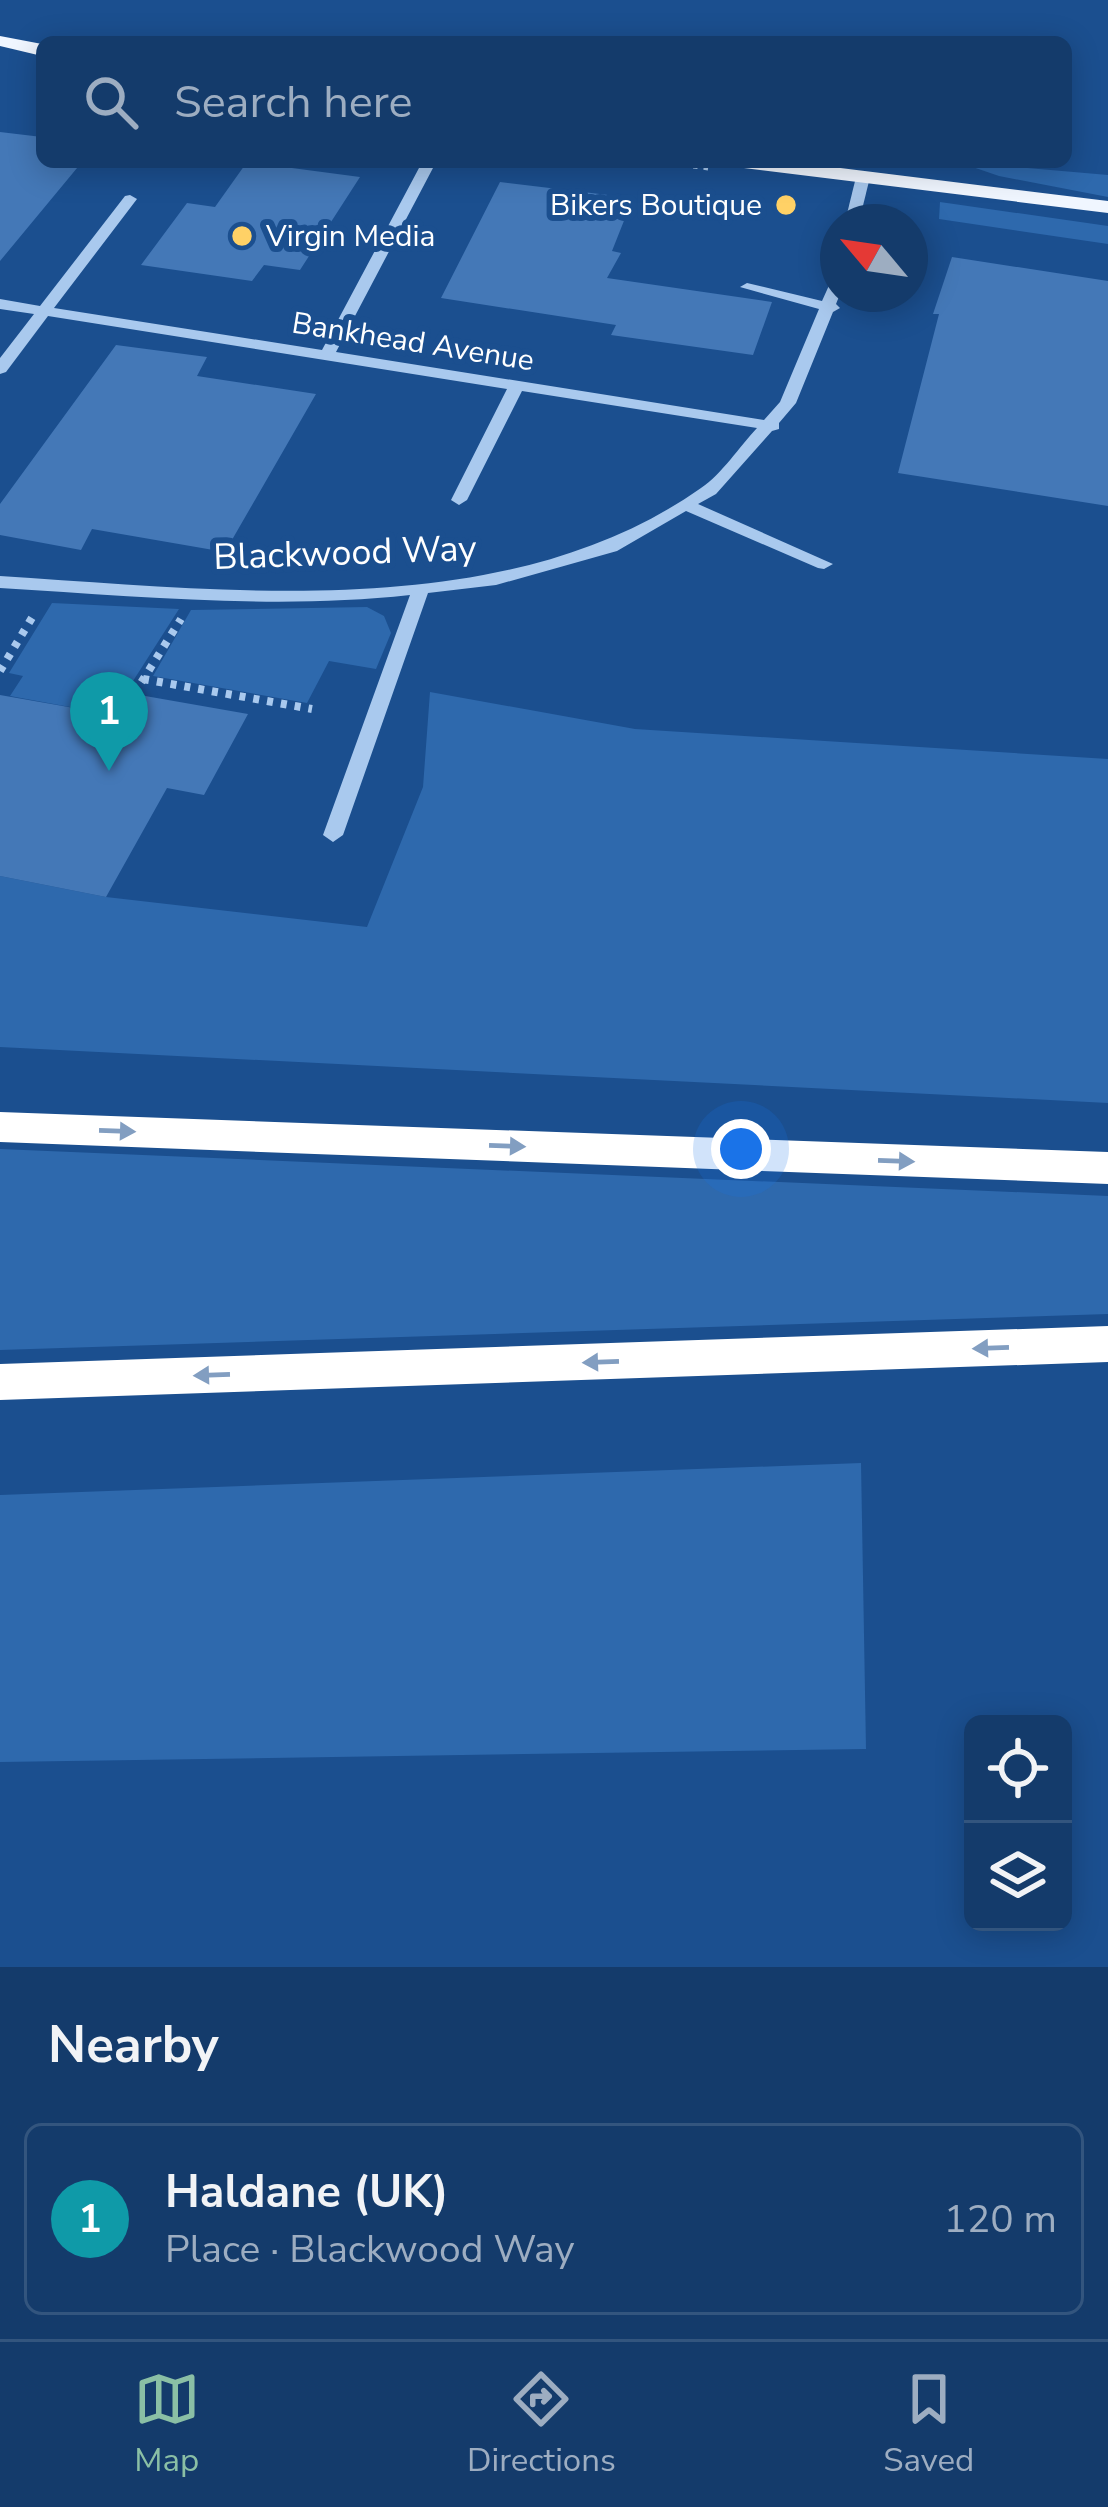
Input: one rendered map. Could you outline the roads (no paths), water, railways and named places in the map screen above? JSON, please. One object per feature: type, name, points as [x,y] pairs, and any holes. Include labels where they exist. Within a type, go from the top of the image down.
[{"type":"highway","points":[[0,1127],[1108,1168]]},
{"type":"highway","points":[[0,1382],[1108,1344]]},
{"type":"main road","points":[[0,41],[36,49]]},
{"type":"main road","points":[[792,168],[1108,207]]},
{"type":"street","points":[[327,356],[425,168]]},
{"type":"street","points":[[857,204],[863,177]]},
{"type":"street","points":[[0,369],[130,199]]},
{"type":"street","points":[[747,287],[820,305]]},
{"type":"street","name":"Bankhead Avenue","points":[[0,304],[773,426]]},
{"type":"street","name":"Blackwood Way","points":[[0,582],[305,595],[503,579],[611,551],[727,482],[773,426],[809,368],[830,312]]},
{"type":"street","points":[[459,500],[518,386]]},
{"type":"street","points":[[691,507],[824,564]]},
{"type":"street","points":[[333,836],[421,589]]},
{"type":"place","name":"Bikers Boutique","points":[[786,205]]},
{"type":"place","name":"Virgin Media","points":[[242,236]]},
{"type":"place","name":"Haldane (UK)","points":[[109,771]]}]
